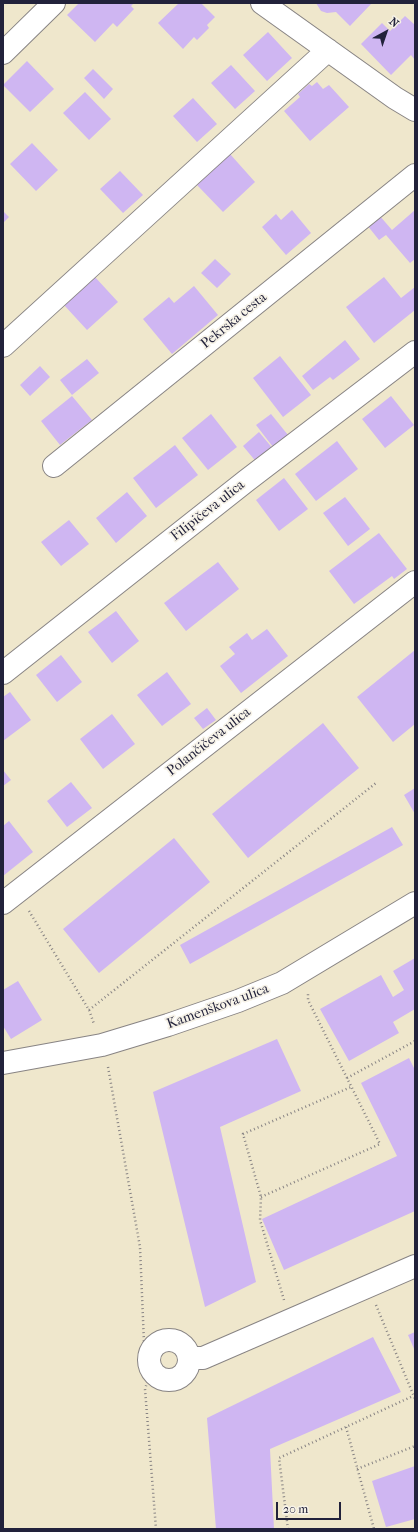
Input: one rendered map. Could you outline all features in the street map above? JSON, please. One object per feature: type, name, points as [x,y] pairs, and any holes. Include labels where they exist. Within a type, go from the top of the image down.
[{"type":"street","points":[[3,52],[54,3]]},
{"type":"street","points":[[272,6],[328,50],[395,98],[415,110]]},
{"type":"street","points":[[8,342],[328,50]]},
{"type":"street","name":"Pekrska cesta","points":[[54,466],[415,175]]},
{"type":"street","name":"Filipičeva ulica","points":[[3,673],[240,486],[415,352]]},
{"type":"street","name":"Polančičeva ulica","points":[[7,897],[415,582]]},
{"type":"street","name":"Kamenškova ulica","points":[[3,1063],[102,1045],[238,1002],[282,983],[415,903]]},
{"type":"street","points":[[189,1358],[203,1358],[415,1266]]},
{"type":"street","points":[[167,1339],[182,1344],[187,1350],[189,1358],[188,1366],[184,1373],[178,1378],[171,1380],[156,1376],[150,1362],[153,1347],[159,1342],[167,1339]]},
{"type":"path","points":[[90,1010],[376,784]]},
{"type":"path","points":[[7,897],[90,1010],[107,1061],[140,1247],[144,1343],[150,1362],[145,1389],[156,1529]]},
{"type":"path","points":[[261,1197],[380,1144],[308,1000],[307,988],[296,974]]},
{"type":"path","points":[[346,1078],[415,1041]]},
{"type":"path","points":[[292,1319],[281,1293],[260,1220],[261,1197],[243,1134],[351,1087]]},
{"type":"path","points":[[368,1287],[415,1399]]},
{"type":"path","points":[[288,1529],[279,1458],[413,1396]]},
{"type":"path","points":[[346,1427],[374,1529]]},
{"type":"path","points":[[358,1468],[415,1446]]},
{"type":"building","points":[[79,3],[134,3],[131,6],[134,9],[117,27],[113,23],[95,42],[67,15]]},
{"type":"building","points":[[179,3],[201,3],[215,17],[207,25],[209,28],[197,40],[194,37],[183,49],[158,23]]},
{"type":"building","points":[[316,3],[372,3],[350,26],[336,12],[327,13],[321,11]]},
{"type":"building","points":[[405,16],[415,25],[415,60],[411,55],[391,75],[361,44],[382,23],[390,31]]},
{"type":"building","points":[[268,32],[292,58],[267,81],[243,55]]},
{"type":"building","points":[[27,61],[54,89],[30,112],[3,85]]},
{"type":"building","points":[[231,65],[255,91],[235,109],[211,83]]},
{"type":"building","points":[[93,69],[113,89],[104,99],[84,78]]},
{"type":"building","points":[[317,82],[323,89],[329,85],[349,107],[310,141],[284,111],[300,97],[298,94],[309,84],[312,86]]},
{"type":"building","points":[[85,92],[111,119],[89,140],[63,113]]},
{"type":"building","points":[[193,98],[217,124],[197,142],[173,116]]},
{"type":"building","points":[[32,143],[58,170],[36,191],[10,164]]},
{"type":"building","points":[[230,154],[255,182],[223,212],[197,185]]},
{"type":"building","points":[[120,171],[143,195],[123,213],[100,189]]},
{"type":"building","points":[[292,210],[311,233],[286,255],[262,227],[276,214],[281,220]]},
{"type":"building","points":[[415,210],[415,259],[410,263],[386,235],[379,240],[367,225],[379,215],[392,230]]},
{"type":"building","points":[[3,211],[9,217],[3,223]]},
{"type":"building","points":[[215,259],[231,274],[217,288],[201,273]]},
{"type":"building","points":[[95,277],[118,302],[87,330],[64,305]]},
{"type":"building","points":[[384,277],[401,298],[415,287],[415,310],[374,343],[346,307]]},
{"type":"building","points":[[194,286],[218,315],[172,354],[143,319],[169,297],[174,303]]},
{"type":"building","points":[[345,340],[360,359],[333,380],[330,377],[313,390],[302,376]]},
{"type":"building","points":[[280,356],[311,395],[283,417],[253,378]]},
{"type":"building","points":[[87,359],[99,373],[72,395],[60,380]]},
{"type":"building","points":[[40,366],[50,377],[30,396],[20,385]]},
{"type":"building","points":[[72,396],[92,420],[60,445],[41,421]]},
{"type":"building","points":[[391,396],[414,425],[385,448],[362,419]]},
{"type":"building","points":[[211,414],[237,447],[208,470],[182,438]]},
{"type":"building","points":[[271,414],[288,435],[273,447],[256,425]]},
{"type":"building","points":[[259,432],[274,450],[258,464],[243,446]]},
{"type":"building","points":[[337,441],[358,469],[316,501],[295,474]]},
{"type":"building","points":[[175,445],[198,475],[156,508],[133,478]]},
{"type":"building","points":[[284,478],[308,509],[279,531],[256,500]]},
{"type":"building","points":[[127,492],[147,516],[116,543],[96,518]]},
{"type":"building","points":[[345,497],[370,529],[348,546],[323,513]]},
{"type":"building","points":[[69,520],[89,544],[61,566],[41,542]]},
{"type":"building","points":[[379,533],[407,569],[394,579],[392,576],[354,604],[329,571]]},
{"type":"building","points":[[218,562],[239,589],[186,631],[164,603]]},
{"type":"building","points":[[116,611],[139,641],[112,663],[88,632]]},
{"type":"building","points":[[267,629],[288,656],[241,693],[220,666],[235,654],[229,647],[247,633],[252,640]]},
{"type":"building","points":[[415,650],[415,724],[393,742],[357,697]]},
{"type":"building","points":[[61,655],[82,682],[57,702],[36,675]]},
{"type":"building","points":[[167,672],[191,704],[162,726],[137,695]]},
{"type":"building","points":[[10,692],[31,720],[3,741],[3,697]]},
{"type":"building","points":[[207,708],[216,720],[203,729],[194,718]]},
{"type":"building","points":[[112,714],[135,744],[103,769],[80,739]]},
{"type":"building","points":[[323,723],[359,768],[248,858],[212,814]]},
{"type":"building","points":[[3,770],[11,780],[3,786]]},
{"type":"building","points":[[71,782],[92,808],[67,827],[47,801]]},
{"type":"building","points":[[415,788],[415,814],[404,795]]},
{"type":"building","points":[[9,821],[33,852],[3,876],[3,826]]},
{"type":"building","points":[[392,827],[403,845],[190,964],[180,945]]},
{"type":"building","points":[[174,838],[210,882],[99,973],[63,929]]},
{"type":"building","points":[[415,958],[415,1009],[393,1022],[399,1033],[349,1061],[320,1009],[381,975],[393,997],[404,990],[393,971]]},
{"type":"building","points":[[18,981],[42,1020],[11,1039],[3,1026],[3,990]]},
{"type":"building","points":[[277,1039],[301,1091],[220,1127],[256,1282],[205,1307],[153,1092]]},
{"type":"building","points":[[409,1058],[415,1070],[415,1211],[284,1270],[262,1219],[397,1156],[361,1083]]},
{"type":"building","points":[[415,1332],[415,1351],[408,1335]]},
{"type":"building","points":[[373,1337],[401,1392],[270,1449],[274,1529],[216,1529],[207,1418]]},
{"type":"building","points":[[415,1466],[415,1519],[386,1527],[372,1481]]}]
